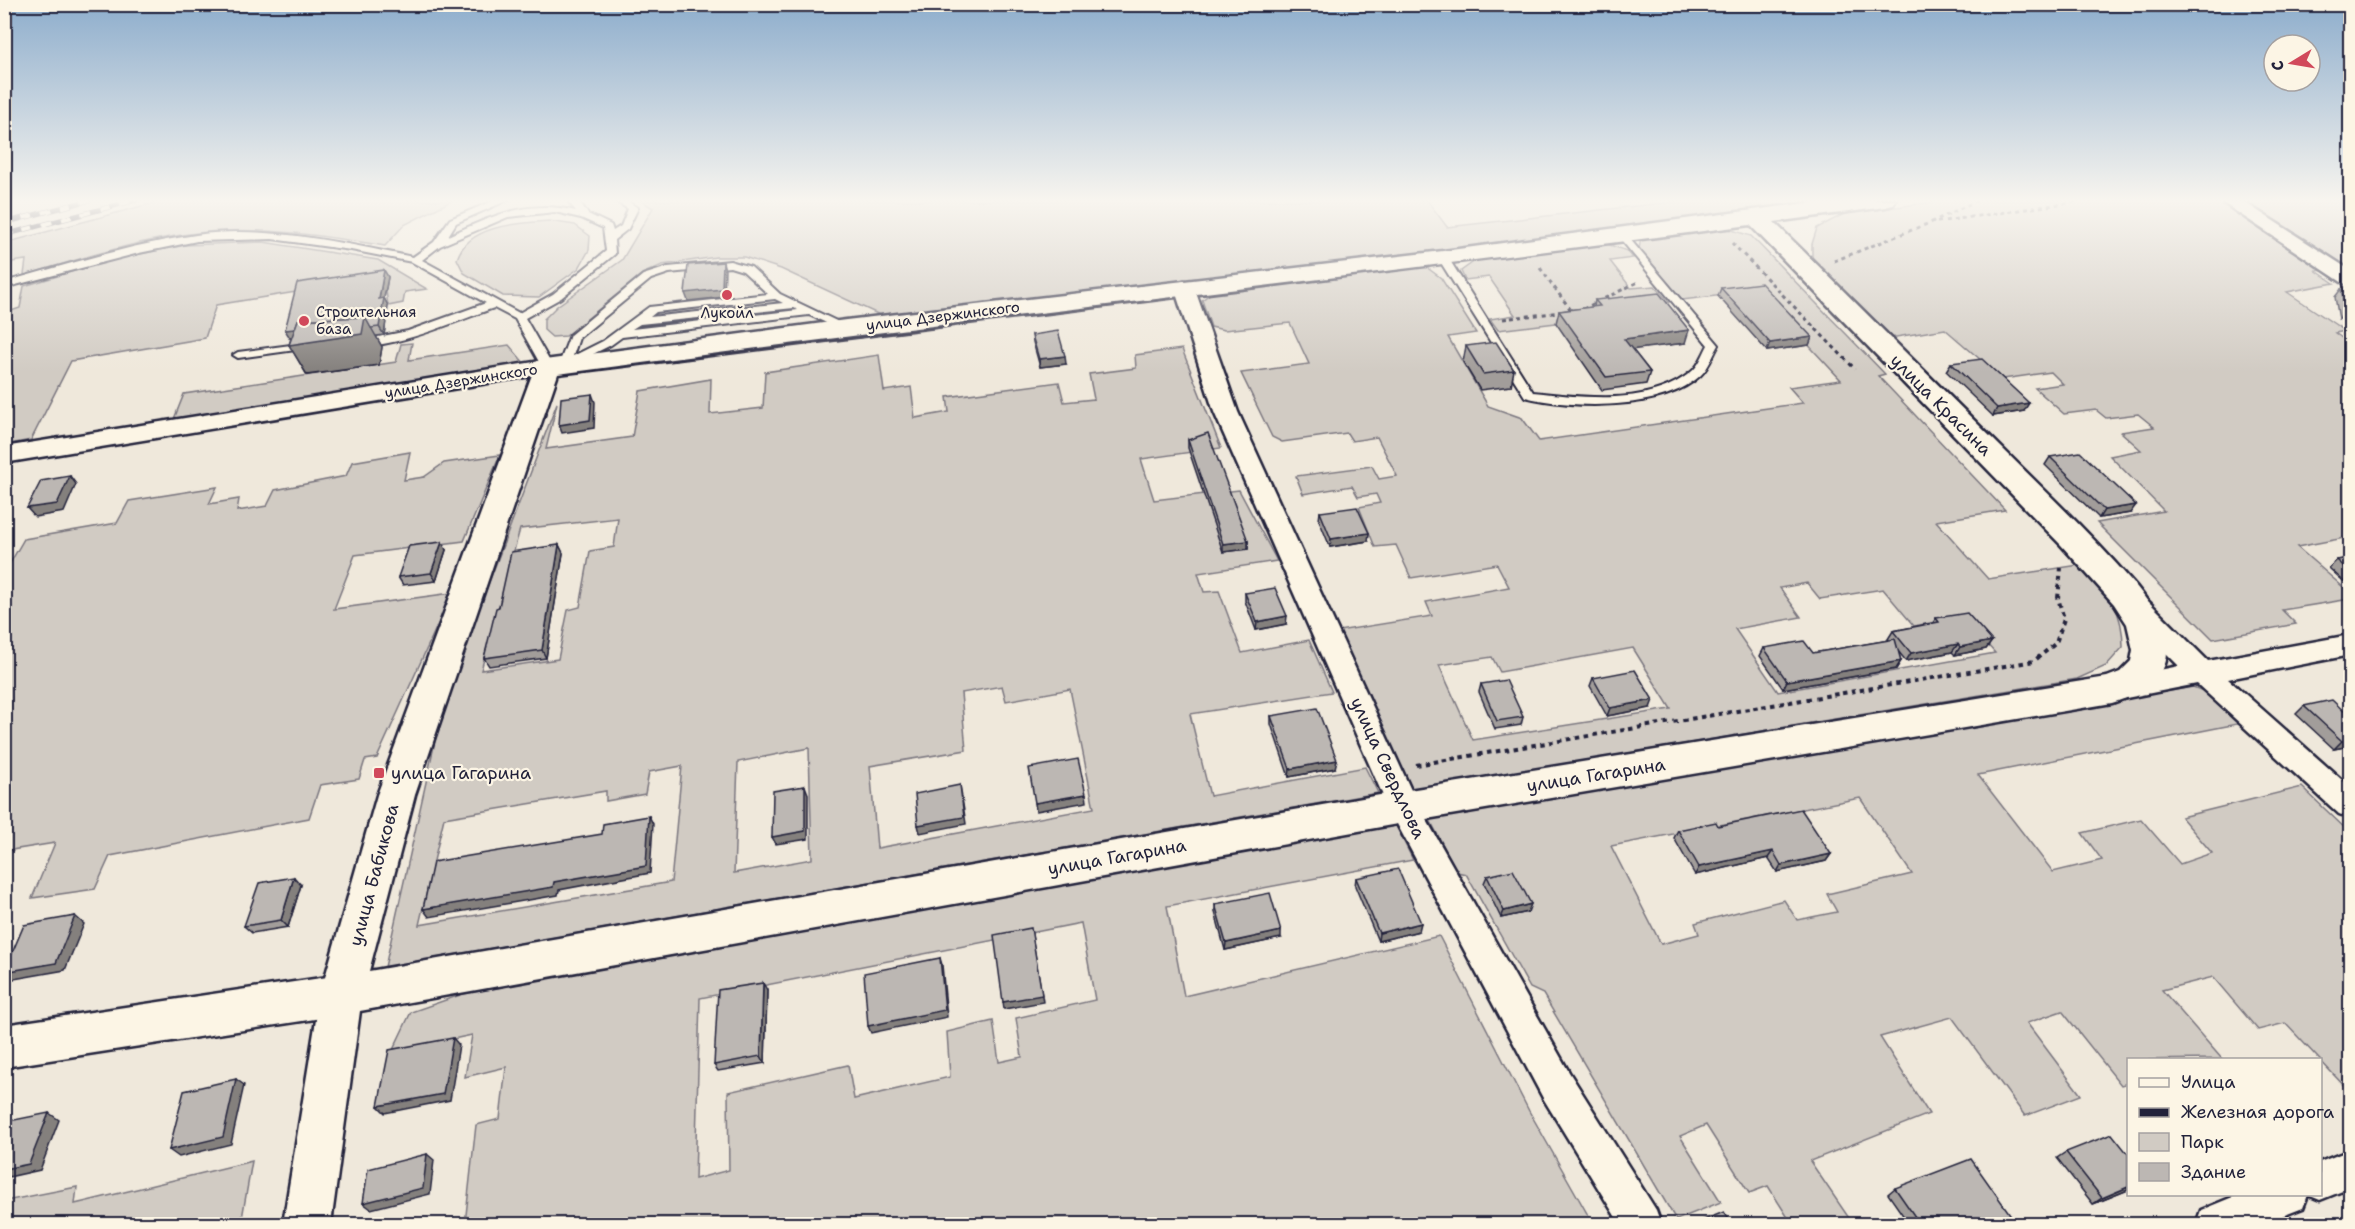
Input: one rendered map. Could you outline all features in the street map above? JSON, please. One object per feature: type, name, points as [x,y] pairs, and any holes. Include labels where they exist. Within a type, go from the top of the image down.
[{"type":"main road","name":"улица Дзержинского","points":[[556,366],[846,328],[1448,257]]},
{"type":"main road","name":"улица Красина","points":[[1796,257],[2072,537],[2126,596]]},
{"type":"main road","name":"улица Бабикова","points":[[307,1224],[341,995],[404,769],[556,366]]},
{"type":"main road","name":"улица Гагарина","points":[[4,1046],[341,995],[1403,807],[2112,690],[2132,681],[2147,667],[2150,650],[2143,623],[2126,596]]},
{"type":"street","points":[[2317,257],[2350,279]]},
{"type":"street","name":"улица Свердлова","points":[[1184,288],[1226,412],[1403,807],[1556,1085],[1642,1224]]},
{"type":"street","name":"улица Дзержинского","points":[[4,455],[556,366]]},
{"type":"street","points":[[2126,596],[2202,672],[2350,805]]},
{"type":"street","points":[[2112,690],[2350,645]]},
{"type":"street","points":[[2322,1180],[2350,1169]]},
{"type":"street","points":[[2215,1224],[2284,1196]]},
{"type":"lane","points":[[4,285],[110,257]]},
{"type":"lane","points":[[403,257],[415,260],[519,317],[556,366]]},
{"type":"lane","points":[[415,260],[419,257]]},
{"type":"lane","points":[[519,317],[557,296],[604,257]]},
{"type":"lane","points":[[1443,258],[1529,394],[1592,402],[1659,393],[1696,375],[1714,345],[1640,257]]},
{"type":"lane","points":[[556,366],[574,337],[647,277],[668,270],[730,264],[747,269],[776,296],[846,328]]},
{"type":"lane","points":[[556,366],[607,344],[653,309],[776,296]]},
{"type":"lane","points":[[348,344],[381,342],[400,337],[494,304]]},
{"type":"lane","points":[[637,321],[793,304]]},
{"type":"lane","points":[[621,334],[809,312]]},
{"type":"lane","points":[[238,355],[282,347],[315,345]]},
{"type":"path","points":[[1746,257],[1855,369]]},
{"type":"path","points":[[1825,265],[1844,257]]},
{"type":"path","points":[[1535,261],[1576,318]]},
{"type":"path","points":[[1484,321],[1586,309],[1654,274]]},
{"type":"path","points":[[1388,770],[2034,661],[2056,643],[2064,619],[2058,598],[2062,567],[2060,549],[2072,537]]},
{"type":"green space","points":[[5,257],[87,257],[24,275],[26,260],[5,263]]},
{"type":"green space","points":[[361,257],[378,260],[427,289],[405,292],[403,303],[388,306],[386,290],[388,277],[216,305],[205,338],[71,361],[31,440],[5,445],[5,313],[20,308],[24,286],[115,259]]},
{"type":"green space","points":[[585,257],[579,268],[539,297],[503,296],[464,273],[457,259]]},
{"type":"green space","points":[[624,257],[714,257],[662,265],[642,274],[566,336],[552,337],[544,330],[544,319],[557,306]]},
{"type":"green space","points":[[745,257],[1392,257],[882,316],[781,269]]},
{"type":"green space","points":[[1632,257],[1610,261],[1631,288],[1655,286],[1669,302],[1597,318],[1498,330],[1490,319],[1515,315],[1489,277],[1465,280],[1461,271],[1479,258]]},
{"type":"green space","points":[[1646,257],[1772,257],[1885,374],[1878,376],[2005,510],[1936,521],[1988,579],[2079,565],[2105,592],[2116,610],[2120,620],[2123,647],[2106,666],[2077,679],[1412,789],[1338,631],[1432,616],[1426,602],[1509,587],[1497,564],[1411,578],[1396,545],[1375,547],[1359,507],[1380,503],[1376,494],[1358,497],[1352,486],[1303,494],[1296,476],[1372,466],[1379,479],[1397,476],[1377,437],[1352,441],[1347,433],[1282,442],[1272,437],[1241,373],[1309,364],[1290,323],[1224,330],[1211,327],[1202,300],[1214,291],[1426,267],[1441,278],[1476,333],[1448,337],[1488,406],[1522,418],[1539,441],[1803,403],[1789,387],[1841,380],[1758,291],[1682,300]],"holes":[[[1807,583],[1820,599],[1883,589],[1914,626],[1962,617],[1995,653],[1778,692],[1735,629],[1801,617],[1780,588]],[[1633,648],[1671,709],[1473,740],[1439,665],[1492,657],[1500,672]]]},
{"type":"green space","points":[[1812,257],[2350,257],[2350,274],[2315,270],[2334,283],[2287,292],[2345,331],[2335,333],[2350,344],[2350,537],[2297,547],[2350,593],[2350,599],[2282,610],[2296,624],[2213,639],[2097,523],[2164,511],[2110,456],[2141,450],[2121,432],[2154,427],[2138,414],[2106,418],[2096,410],[2064,414],[2035,388],[2063,384],[2051,372],[2003,379],[1945,329],[1890,338],[1812,262]]},
{"type":"green space","points":[[412,343],[409,360],[509,345],[525,364],[174,419],[184,394],[396,362],[401,344]]},
{"type":"green space","points":[[1182,349],[1221,448],[1141,459],[1154,500],[1239,490],[1277,561],[1198,573],[1204,592],[1219,591],[1242,653],[1309,640],[1332,692],[1190,714],[1210,796],[1365,767],[1378,793],[385,967],[444,701],[557,403],[546,449],[632,437],[640,391],[711,379],[710,414],[763,408],[765,372],[879,355],[884,391],[911,387],[915,418],[949,412],[947,397],[1059,382],[1064,402],[1094,399],[1089,374],[1136,368],[1135,355]],"holes":[[[618,518],[614,547],[590,551],[580,607],[568,610],[558,659],[481,670],[520,529]],[[1002,686],[1006,701],[1070,689],[1094,808],[877,848],[870,766],[966,750],[961,693]],[[809,748],[812,859],[734,873],[738,762]],[[682,766],[671,882],[419,925],[444,818],[606,791],[606,801],[645,794],[649,772]]]},
{"type":"green space","points":[[410,452],[404,480],[424,477],[444,463],[500,455],[464,541],[355,555],[334,609],[452,593],[377,758],[365,760],[359,779],[320,785],[309,818],[110,856],[95,889],[32,898],[55,843],[5,851],[5,572],[24,539],[117,523],[129,501],[217,487],[209,504],[239,499],[237,511],[267,506],[275,490],[346,476],[352,462]]},
{"type":"green space","points":[[2193,687],[2224,699],[2247,722],[1978,775],[2053,872],[2102,860],[2082,833],[2141,819],[2180,864],[2212,853],[2181,817],[2302,787],[2350,833],[2350,1092],[2322,1062],[2322,1058],[2318,1058],[2285,1023],[2258,1030],[2213,977],[2162,990],[2221,1058],[2127,1058],[2127,1083],[2121,1085],[2062,1011],[2027,1023],[2081,1095],[2025,1116],[1952,1017],[1880,1037],[1929,1114],[1810,1161],[1853,1224],[1792,1224],[1768,1186],[1749,1193],[1706,1125],[1680,1136],[1721,1202],[1676,1220],[1543,994],[1530,988],[1466,874],[1457,872],[1429,818]],"holes":[[[1860,798],[1912,874],[1827,894],[1837,912],[1797,920],[1784,900],[1695,923],[1699,934],[1661,944],[1611,846]]]},
{"type":"green space","points":[[1395,824],[1413,860],[1167,906],[1184,996],[1439,936],[1529,1111],[1593,1224],[465,1224],[476,1125],[500,1119],[506,1067],[465,1077],[472,1035],[392,1052],[411,1012],[463,994]],"holes":[[[1081,923],[1095,1000],[1016,1018],[1022,1057],[999,1062],[993,1021],[947,1032],[950,1077],[854,1099],[848,1065],[728,1092],[729,1170],[695,1179],[700,998]]]},
{"type":"green space","points":[[252,1161],[241,1224],[5,1224],[5,1201],[77,1187],[75,1204]]},
{"type":"building","points":[[723,262],[722,289],[685,293],[688,265]]},
{"type":"building","points":[[384,270],[379,299],[384,298],[379,327],[371,328],[365,317],[298,320],[295,329],[285,330],[297,283]]},
{"type":"building","points":[[1761,283],[1812,337],[1770,343],[1721,288]]},
{"type":"building","points":[[2350,288],[2350,310],[2345,311],[2341,289]]},
{"type":"building","points":[[1659,293],[1689,330],[1624,339],[1650,372],[1606,377],[1559,311],[1600,306],[1595,300]]},
{"type":"building","points":[[365,317],[362,334],[289,345],[298,320]]},
{"type":"building","points":[[1058,331],[1065,356],[1039,359],[1032,335]]},
{"type":"building","points":[[1496,342],[1514,370],[1483,374],[1466,346]]},
{"type":"building","points":[[1982,359],[2029,403],[1997,408],[1951,363]]},
{"type":"building","points":[[592,394],[590,420],[559,425],[561,398]]},
{"type":"building","points":[[1208,433],[1248,541],[1223,544],[1188,440]]},
{"type":"building","points":[[2080,452],[2136,505],[2104,510],[2050,457]]},
{"type":"building","points":[[70,476],[57,504],[27,508],[41,481]]},
{"type":"building","points":[[1357,507],[1369,533],[1331,539],[1320,512]]},
{"type":"building","points":[[442,542],[431,573],[398,577],[409,546]]},
{"type":"building","points":[[559,545],[542,650],[484,658],[496,608],[499,607],[511,552]]},
{"type":"building","points":[[2350,558],[2350,572],[2337,560]]},
{"type":"building","points":[[1275,588],[1287,616],[1257,622],[1245,593]]},
{"type":"building","points":[[1967,613],[1992,641],[1960,647],[1958,644],[1911,653],[1893,631],[1939,622],[1936,618]]},
{"type":"building","points":[[1895,639],[1901,661],[1787,681],[1764,648],[1804,641],[1813,653]]},
{"type":"building","points":[[1635,670],[1653,700],[1610,708],[1593,678]]},
{"type":"building","points":[[1506,680],[1523,717],[1497,721],[1481,684]]},
{"type":"building","points":[[2332,700],[2350,717],[2350,740],[2342,741],[2304,706]]},
{"type":"building","points":[[1317,708],[1337,760],[1290,769],[1271,716]]},
{"type":"building","points":[[1078,759],[1086,794],[1035,803],[1029,768]]},
{"type":"building","points":[[960,785],[964,817],[918,825],[915,794]]},
{"type":"building","points":[[805,786],[805,831],[772,837],[773,791]]},
{"type":"building","points":[[1801,809],[1831,854],[1781,865],[1773,851],[1699,867],[1678,830],[1716,822],[1718,826]]},
{"type":"building","points":[[649,816],[646,866],[554,882],[553,887],[423,909],[433,862],[602,834],[603,824]]},
{"type":"building","points":[[1398,869],[1421,923],[1379,933],[1356,878]]},
{"type":"building","points":[[1513,870],[1531,904],[1504,911],[1487,876]]},
{"type":"building","points":[[294,877],[281,920],[244,926],[259,883]]},
{"type":"building","points":[[1270,893],[1281,931],[1226,943],[1215,904]]},
{"type":"building","points":[[75,916],[56,963],[4,972],[24,925]]},
{"type":"building","points":[[1031,928],[1042,995],[1003,1002],[994,935]]},
{"type":"building","points":[[940,958],[945,1010],[868,1026],[864,973]]},
{"type":"building","points":[[763,983],[761,1056],[714,1065],[718,990]]},
{"type":"building","points":[[453,1038],[443,1094],[378,1106],[389,1050]]},
{"type":"building","points":[[236,1079],[223,1137],[169,1150],[184,1091]]},
{"type":"building","points":[[49,1113],[29,1164],[4,1169],[4,1122]]},
{"type":"building","points":[[2112,1134],[2127,1153],[2127,1187],[2102,1198],[2066,1152]]},
{"type":"building","points":[[427,1154],[423,1188],[363,1203],[368,1169]]},
{"type":"building","points":[[1971,1159],[2017,1224],[1920,1224],[1895,1188]]},
{"type":"building","points":[[1724,1212],[1732,1224],[1694,1224]]},
{"type":"place","name":"Лукойл","points":[[727,295]]},
{"type":"place","name":"Строительная база","points":[[304,321]]},
{"type":"place","name":"улица Гагарина","points":[[379,773]]}]
